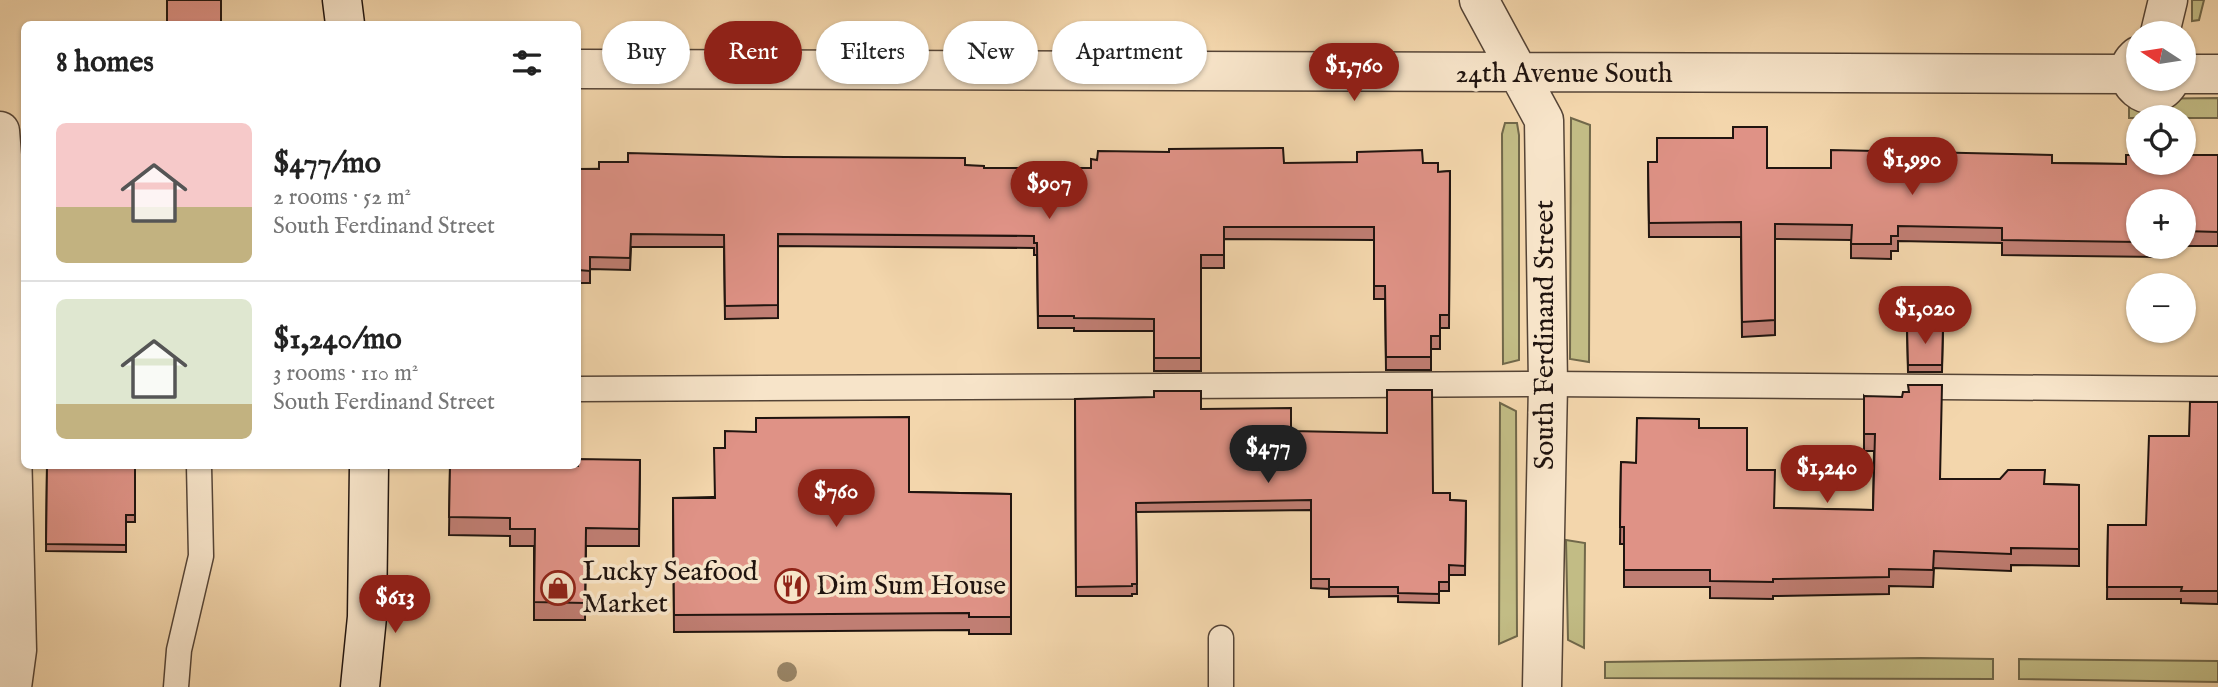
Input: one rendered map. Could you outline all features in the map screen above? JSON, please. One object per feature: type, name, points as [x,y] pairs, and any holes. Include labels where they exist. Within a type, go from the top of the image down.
[{"type":"street","points":[[342,0],[345,21]]},
{"type":"street","name":"South Ferdinand Street","points":[[1479,0],[1544,120],[1548,384],[1542,687]]},
{"type":"street","points":[[2163,21],[2168,0]]},
{"type":"street","name":"24th Avenue South","points":[[581,69],[1518,74],[2126,65]]},
{"type":"street","points":[[2196,74],[2218,74]]},
{"type":"street","points":[[2142,91],[2152,94],[2158,91]]},
{"type":"street","points":[[0,131],[6,204],[17,650],[12,687]]},
{"type":"street","points":[[360,687],[367,617],[369,469]]},
{"type":"lane","points":[[581,389],[1548,384],[2218,389]]},
{"type":"lane","points":[[176,687],[179,650],[201,556],[199,469]]},
{"type":"lane","points":[[1221,638],[1221,687]]},
{"type":"shaded area","points":[[2192,0],[2204,0],[2199,20],[2192,21]]},
{"type":"shaded area","points":[[2218,98],[2218,118],[2196,118],[2196,105],[2129,105],[2129,99]]},
{"type":"shaded area","points":[[1571,118],[1590,125],[1589,362],[1570,359]]},
{"type":"shaded area","points":[[1505,123],[1517,123],[1519,135],[1519,360],[1503,364],[1502,134]]},
{"type":"shaded area","points":[[1500,403],[1516,411],[1517,636],[1499,644]]},
{"type":"shaded area","points":[[1566,540],[1585,543],[1584,648],[1568,640]]},
{"type":"shaded area","points":[[1993,659],[1993,679],[1605,678],[1605,662]]},
{"type":"shaded area","points":[[2019,659],[2218,661],[2218,682],[2019,679]]},
{"type":"building","points":[[167,0],[221,0],[221,21],[167,21]]},
{"type":"building","points":[[1733,127],[1767,127],[1767,168],[1831,168],[1831,150],[2052,155],[2052,163],[2126,164],[2126,175],[2196,175],[2196,155],[2218,155],[2218,232],[2196,231],[2196,189],[2126,189],[2126,242],[2002,240],[2002,228],[1898,226],[1898,236],[1891,236],[1891,244],[1851,244],[1852,225],[1775,224],[1775,320],[1742,322],[1741,222],[1649,223],[1648,162],[1657,162],[1657,138],[1733,138]]},
{"type":"building","points":[[1283,148],[1284,163],[1357,162],[1357,152],[1422,150],[1423,163],[1438,163],[1438,172],[1450,171],[1449,315],[1440,315],[1440,336],[1431,336],[1431,357],[1386,357],[1385,286],[1374,286],[1374,227],[1224,227],[1224,255],[1201,255],[1201,358],[1154,358],[1154,319],[1038,316],[1037,243],[1034,243],[1034,236],[778,234],[778,305],[725,306],[724,235],[631,234],[630,258],[590,257],[590,271],[581,270],[581,169],[599,169],[599,162],[628,162],[628,153],[965,158],[965,165],[984,168],[1091,168],[1091,159],[1097,160],[1098,151],[1169,152],[1169,149]]},
{"type":"building","points":[[1943,327],[1942,365],[1908,365],[1907,328]]},
{"type":"building","points":[[1908,385],[1942,385],[1940,479],[2000,479],[2008,470],[2045,470],[2044,484],[2079,485],[2079,549],[2011,548],[2011,554],[1934,551],[1933,570],[1889,569],[1889,577],[1773,579],[1773,582],[1710,581],[1710,570],[1624,570],[1624,527],[1620,527],[1621,462],[1636,463],[1637,418],[1699,419],[1699,428],[1747,428],[1747,470],[1775,470],[1774,508],[1873,510],[1875,434],[1864,434],[1864,396],[1902,397],[1903,392],[1909,392]]},
{"type":"building","points":[[1387,390],[1432,390],[1433,493],[1450,493],[1450,500],[1466,501],[1465,566],[1449,565],[1449,582],[1439,582],[1439,594],[1398,593],[1398,587],[1329,587],[1329,579],[1311,579],[1311,500],[1136,503],[1137,584],[1076,587],[1075,399],[1154,397],[1154,391],[1201,391],[1201,409],[1291,408],[1291,431],[1387,433]]},
{"type":"building","points":[[2190,402],[2218,402],[2218,591],[2181,591],[2182,587],[2107,587],[2108,525],[2146,525],[2149,436],[2189,436]]},
{"type":"building","points":[[909,417],[909,492],[1011,494],[1011,617],[969,617],[969,613],[674,615],[673,498],[715,498],[714,448],[725,448],[725,431],[756,432],[756,418]]},
{"type":"building","points":[[581,459],[640,460],[639,529],[586,528],[585,603],[534,602],[535,529],[510,529],[510,518],[449,517],[450,469],[581,469]]},
{"type":"building","points":[[47,469],[135,469],[135,515],[126,515],[126,545],[46,544]]},
{"type":"place","name":"Dim Sum House","points":[[792,586]]},
{"type":"place","name":"Lucky Seafood Market","points":[[558,588]]}]
